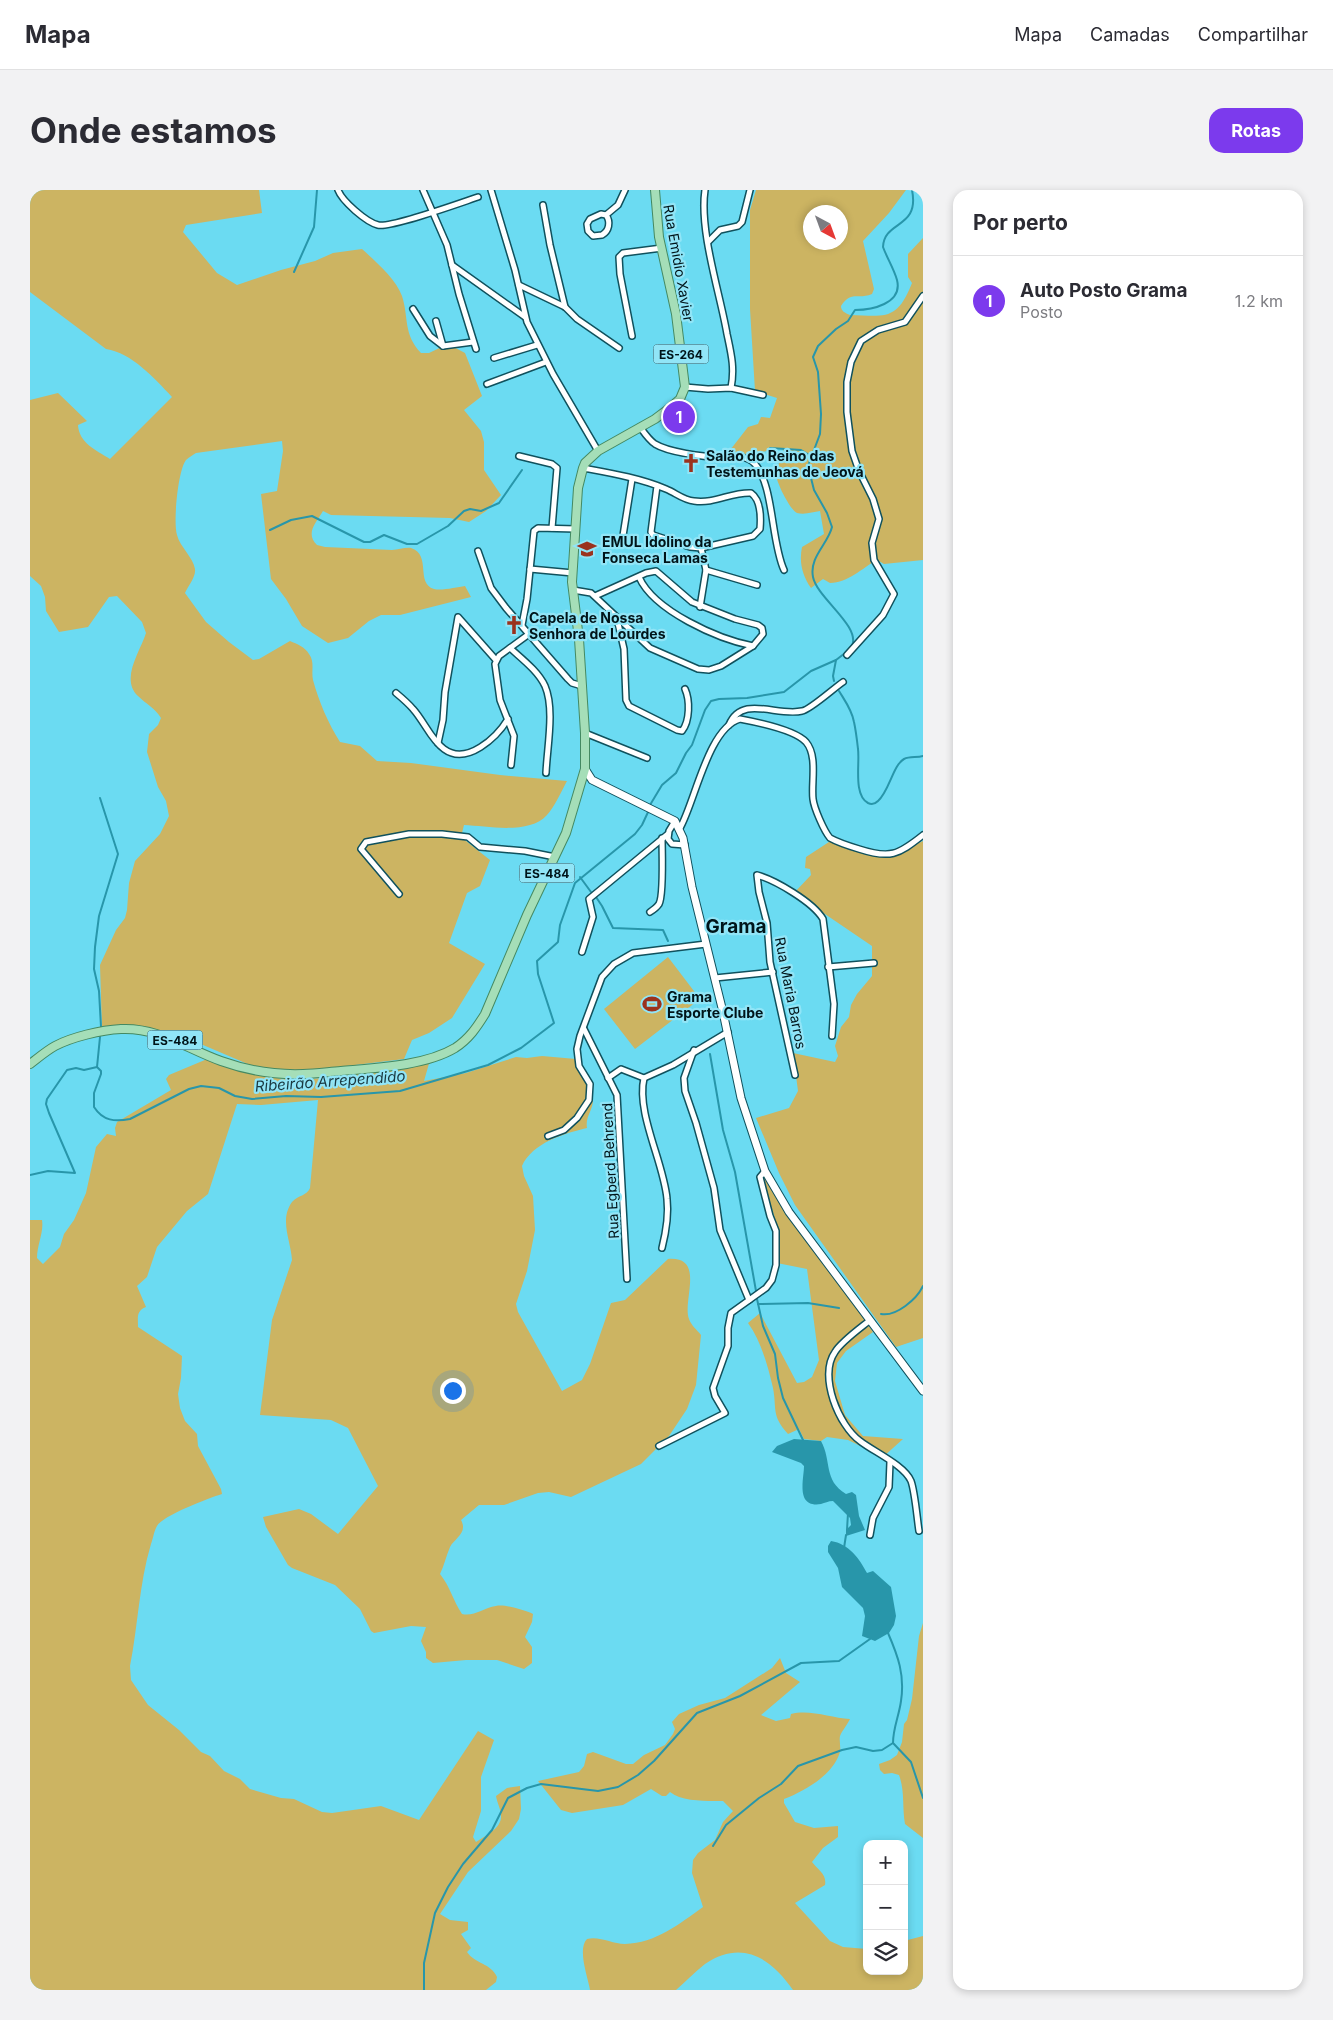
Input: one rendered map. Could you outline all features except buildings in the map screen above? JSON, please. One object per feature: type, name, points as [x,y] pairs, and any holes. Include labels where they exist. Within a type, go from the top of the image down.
[{"type":"main road","name":"Rua Emidio Xavier","points":[[655,190],[657,222],[676,314],[685,387]]},
{"type":"main road","points":[[685,387],[676,403],[640,427],[598,451],[585,463],[583,468],[578,488],[573,590],[579,639],[585,733],[585,769],[592,780],[675,821],[680,828],[692,887],[728,1032],[741,1098],[765,1171],[789,1212],[923,1391]]},
{"type":"main road","name":"ES-484","points":[[30,1064],[56,1045],[90,1034],[121,1029],[147,1031],[172,1038],[220,1061],[256,1070],[303,1074],[372,1068],[410,1062],[443,1053],[465,1041],[476,1029],[485,1014],[527,915],[566,833],[585,769]]},
{"type":"street","points":[[338,190],[347,203],[377,225],[399,222],[478,198]]},
{"type":"street","points":[[422,190],[447,245],[458,294],[476,349]]},
{"type":"street","points":[[491,190],[526,318],[537,345],[598,451]]},
{"type":"street","points":[[606,215],[609,224],[605,234],[591,235],[586,228],[588,221],[601,214],[606,215],[618,205],[625,190]]},
{"type":"street","points":[[705,190],[704,199],[708,242],[733,357],[731,388]]},
{"type":"street","points":[[704,199],[712,190]]},
{"type":"street","points":[[708,242],[720,230],[738,226],[742,222],[749,191]]},
{"type":"street","points":[[543,204],[550,245],[565,307]]},
{"type":"street","points":[[632,336],[619,267],[619,257],[623,253],[662,248]]},
{"type":"street","points":[[452,265],[526,318]]},
{"type":"street","points":[[518,285],[565,307],[577,319],[619,348]]},
{"type":"street","points":[[847,655],[883,615],[894,594],[875,563],[872,543],[879,524],[878,514],[858,471],[852,451],[847,403],[849,369],[855,351],[862,340],[878,330],[905,322],[923,296]]},
{"type":"street","points":[[413,309],[430,336],[443,346],[473,342]]},
{"type":"street","points":[[436,321],[443,346]]},
{"type":"street","points":[[494,358],[537,345]]},
{"type":"street","points":[[487,384],[546,362]]},
{"type":"street","points":[[685,387],[731,388],[763,395]]},
{"type":"street","points":[[640,427],[646,436],[658,446],[696,455],[747,458],[753,462],[761,475],[773,520],[776,550],[784,570]]},
{"type":"street","points":[[519,456],[552,464],[557,468],[552,528]]},
{"type":"street","points":[[583,468],[657,486],[675,493],[684,499],[700,502],[718,501],[735,495],[751,493],[758,501],[760,526],[758,531],[752,536],[701,548],[690,547],[652,533],[652,517],[657,486]]},
{"type":"street","points":[[622,542],[632,479]]},
{"type":"street","points":[[522,625],[527,599],[534,531],[538,528],[576,529]]},
{"type":"street","points":[[700,607],[706,570],[701,548]]},
{"type":"street","points":[[478,551],[491,588],[506,608],[572,683],[582,686]]},
{"type":"street","points":[[530,569],[573,573]]},
{"type":"street","points":[[706,570],[757,585]]},
{"type":"street","points":[[573,590],[588,592],[595,596],[617,619],[650,648],[701,670],[716,668],[756,644],[762,635],[761,627],[700,607],[688,599],[658,571],[651,571],[595,596]]},
{"type":"street","points":[[639,577],[652,596],[684,618],[720,638],[756,644]]},
{"type":"street","points":[[438,743],[458,617],[496,660]]},
{"type":"street","points":[[617,619],[623,643],[626,700],[629,706],[682,731],[685,729],[688,712],[688,697],[685,688]]},
{"type":"street","points":[[512,766],[514,736],[500,700],[494,672],[496,660],[529,634]]},
{"type":"street","points":[[510,648],[534,671],[546,689],[550,728],[546,773]]},
{"type":"street","points":[[680,828],[688,813],[706,761],[714,745],[735,714],[745,709],[802,711],[842,682]]},
{"type":"street","points":[[396,693],[412,707],[443,749],[452,753],[475,750],[487,744],[501,730],[508,719]]},
{"type":"street","points":[[728,727],[740,719],[790,734],[806,742],[812,760],[813,800],[828,836],[834,840],[878,855],[889,855],[904,849],[923,835]]},
{"type":"street","points":[[585,733],[647,758]]},
{"type":"street","points":[[582,952],[593,917],[589,900],[668,834],[675,821]]},
{"type":"street","points":[[399,894],[361,849],[366,842],[409,834],[442,834],[468,837],[480,847],[525,851],[555,857]]},
{"type":"street","points":[[668,834],[670,843],[684,845]]},
{"type":"street","points":[[650,912],[657,906],[660,900],[662,838]]},
{"type":"street","name":"Rua Maria Barros","points":[[795,1075],[773,972],[767,922],[759,892],[757,875],[772,880],[785,888],[822,916],[834,1004],[832,1036]]},
{"type":"street","points":[[548,1136],[564,1130],[577,1118],[589,1100],[590,1084],[579,1066],[577,1050],[602,977],[614,964],[632,953],[706,944]]},
{"type":"street","points":[[828,967],[874,963]]},
{"type":"street","points":[[715,978],[773,972]]},
{"type":"street","name":"Rua Egberd Behrend","points":[[584,1029],[617,1095],[627,1279]]},
{"type":"street","points":[[608,1078],[621,1069],[644,1078],[673,1065],[694,1050],[728,1032]]},
{"type":"street","points":[[694,1050],[684,1078],[685,1092],[696,1123],[714,1188],[720,1230],[749,1300]]},
{"type":"street","points":[[644,1078],[642,1089],[645,1109],[668,1198],[668,1223],[662,1248]]},
{"type":"street","points":[[659,1446],[725,1413],[715,1396],[713,1388],[728,1346],[728,1328],[731,1314],[766,1288],[772,1280],[776,1265],[776,1231],[760,1177],[765,1171]]},
{"type":"street","points":[[869,1321],[834,1352],[829,1368],[831,1394],[843,1420],[858,1440],[899,1467],[911,1481],[919,1530]]},
{"type":"street","points":[[870,1535],[873,1518],[889,1487],[890,1462]]},
{"type":"shaded area","points":[[30,190],[259,190],[262,213],[186,225],[183,232],[217,273],[237,285],[315,261],[333,253],[362,249],[385,271],[399,290],[404,304],[411,339],[421,353],[429,353],[448,344],[465,353],[482,396],[464,410],[481,431],[484,442],[484,470],[501,495],[486,511],[469,522],[450,518],[331,515],[323,511],[313,528],[312,536],[317,545],[325,547],[392,550],[411,548],[421,557],[425,581],[428,586],[441,590],[465,586],[471,597],[400,615],[381,615],[369,621],[348,638],[328,643],[302,626],[286,599],[271,579],[261,494],[277,491],[283,451],[282,441],[196,453],[186,460],[183,466],[177,496],[177,535],[192,560],[195,569],[193,578],[185,593],[206,622],[253,660],[259,659],[290,641],[305,649],[312,660],[313,680],[321,704],[340,742],[360,746],[377,761],[411,763],[500,775],[567,781],[547,815],[530,825],[496,828],[464,825],[461,837],[490,860],[480,886],[467,893],[449,943],[485,964],[452,1018],[429,1033],[412,1040],[404,1059],[298,1072],[250,1065],[196,1042],[144,1027],[102,1028],[100,965],[116,930],[125,918],[129,883],[135,861],[160,834],[169,816],[166,801],[158,787],[147,752],[149,734],[158,725],[161,718],[138,696],[131,682],[133,665],[146,633],[142,622],[117,596],[109,597],[88,627],[59,632],[46,611],[45,597],[41,586],[30,576],[30,400],[58,393],[87,421],[78,425],[81,437],[94,449],[110,459],[172,397],[134,361],[116,351],[106,349],[30,292]]},
{"type":"shaded area","points":[[756,190],[906,190],[889,213],[863,241],[874,289],[872,294],[848,298],[841,306],[844,312],[850,315],[873,316],[889,314],[895,310],[907,295],[912,283],[908,277],[908,254],[923,238],[923,560],[884,564],[877,560],[843,581],[830,583],[823,579],[811,588],[802,568],[801,553],[802,547],[824,534],[820,511],[806,514],[797,513],[787,501],[776,477],[777,467],[784,451],[781,448],[752,454],[727,454],[748,427],[758,424],[761,417],[770,418],[777,398],[755,391],[750,309],[750,210]]},
{"type":"shaded area","points":[[832,840],[888,857],[923,841],[923,1338],[896,1347],[795,1205],[779,1173],[756,1118],[789,1108],[798,1091],[793,1053],[835,1062],[838,1056],[835,1046],[841,1027],[849,1017],[851,1005],[857,994],[872,976],[872,946],[794,893],[811,875],[810,869],[805,868],[806,857]]},
{"type":"shaded area","name":"Grama Esporte Clube","points":[[668,957],[700,999],[635,1049],[604,1009]]},
{"type":"shaded area","points":[[542,1056],[576,1059],[593,1095],[593,1104],[587,1120],[587,1128],[559,1136],[541,1145],[533,1151],[522,1166],[524,1176],[533,1196],[535,1230],[527,1271],[516,1304],[518,1312],[562,1391],[582,1380],[590,1364],[611,1303],[625,1300],[668,1259],[680,1260],[686,1265],[690,1281],[689,1319],[701,1335],[696,1385],[687,1409],[669,1436],[641,1464],[571,1497],[549,1492],[538,1493],[504,1505],[479,1505],[461,1520],[463,1525],[462,1532],[450,1547],[440,1574],[462,1614],[466,1615],[491,1607],[504,1606],[533,1614],[532,1622],[525,1637],[532,1647],[532,1663],[524,1669],[497,1660],[433,1663],[426,1658],[426,1652],[421,1641],[426,1627],[411,1626],[374,1633],[371,1631],[360,1609],[335,1585],[288,1565],[266,1527],[263,1517],[299,1509],[311,1514],[338,1534],[378,1486],[348,1428],[331,1420],[260,1415],[272,1320],[292,1260],[286,1216],[292,1202],[307,1193],[310,1188],[318,1100],[261,1105],[237,1104],[208,1194],[187,1211],[157,1247],[147,1277],[137,1286],[146,1307],[139,1312],[138,1327],[182,1356],[178,1394],[180,1408],[185,1421],[197,1434],[198,1446],[222,1494],[167,1517],[156,1528],[141,1590],[130,1666],[131,1680],[148,1705],[179,1730],[201,1752],[210,1756],[224,1771],[240,1779],[250,1789],[281,1798],[294,1799],[322,1812],[332,1813],[381,1806],[419,1820],[478,1731],[494,1740],[481,1777],[481,1811],[473,1837],[476,1842],[499,1824],[501,1813],[496,1796],[507,1788],[520,1786],[521,1809],[519,1819],[511,1831],[468,1872],[440,1914],[450,1920],[468,1922],[468,1930],[461,1934],[471,1948],[467,1952],[494,1972],[497,1977],[496,1982],[486,1990],[30,1990],[30,1220],[42,1220],[37,1258],[43,1264],[60,1247],[64,1234],[74,1220],[86,1193],[96,1147],[107,1134],[116,1136],[115,1128],[117,1122],[171,1090],[166,1079],[169,1075],[212,1057],[259,1075],[300,1079],[344,1076],[430,1060],[424,1081],[466,1073],[516,1057]]},
{"type":"shaded area","points":[[761,1163],[772,1187],[873,1332],[846,1351],[837,1363],[835,1381],[845,1415],[863,1436],[903,1439],[883,1457],[848,1440],[827,1437],[821,1441],[804,1439],[799,1429],[788,1434],[779,1422],[766,1363],[757,1338],[748,1323],[760,1313],[797,1383],[804,1382],[812,1377],[819,1360],[807,1269],[777,1263],[780,1236],[760,1168]]},
{"type":"shaded area","points":[[923,1623],[923,1838],[905,1824],[902,1787],[899,1775],[892,1773],[884,1774],[880,1770],[879,1764],[897,1755],[902,1742],[904,1724],[907,1720],[912,1699],[919,1636]]},
{"type":"shaded area","points":[[780,1658],[786,1673],[800,1682],[761,1715],[776,1721],[790,1718],[791,1714],[798,1713],[813,1713],[850,1719],[840,1736],[840,1752],[831,1768],[809,1787],[784,1799],[784,1803],[795,1822],[814,1828],[838,1826],[838,1837],[823,1848],[812,1862],[825,1878],[825,1885],[795,1903],[830,1941],[843,1947],[863,1949],[863,1975],[908,1975],[908,1940],[923,1936],[923,1990],[793,1990],[775,1969],[765,1961],[743,1953],[731,1953],[705,1964],[676,1990],[590,1990],[583,1956],[584,1944],[587,1939],[592,1938],[625,1944],[647,1940],[667,1932],[703,1907],[692,1873],[693,1860],[698,1853],[715,1840],[723,1822],[733,1811],[723,1801],[681,1798],[670,1792],[666,1796],[662,1796],[651,1789],[623,1805],[572,1813],[561,1810],[538,1781],[579,1772],[584,1766],[587,1754],[593,1752],[626,1764],[633,1764],[644,1755],[665,1745],[675,1729],[672,1722],[679,1714],[699,1705],[725,1698],[772,1668]]},
{"type":"water","points":[[794,1439],[821,1441],[834,1483],[846,1494],[852,1492],[856,1495],[859,1516],[865,1530],[846,1536],[846,1530],[851,1525],[850,1518],[833,1501],[821,1504],[807,1502],[803,1491],[804,1466],[801,1463],[772,1452],[777,1446]]},
{"type":"water","points":[[831,1541],[848,1548],[861,1562],[867,1573],[873,1571],[891,1587],[896,1616],[894,1625],[889,1633],[875,1641],[862,1636],[865,1616],[863,1608],[842,1587],[838,1568],[828,1552],[828,1546]]},
{"type":"waterway","points":[[294,272],[314,227],[317,190]]},
{"type":"waterway","name":"Ribeirão Arrependido","points":[[852,646],[853,638],[845,621],[822,594],[813,577],[816,557],[832,527],[827,513],[814,490],[808,466],[820,434],[821,414],[818,372],[813,357],[818,346],[836,329],[848,321],[855,310],[877,307],[891,300],[895,295],[898,288],[897,280],[883,247],[889,232],[907,218],[911,212],[913,203],[912,190]]},
{"type":"waterway","points":[[770,448],[801,450],[811,456]]},
{"type":"waterway","points":[[270,530],[291,520],[312,516],[364,542],[370,542],[384,535],[407,544],[417,544],[448,526],[464,511],[470,509],[481,511],[499,503],[522,470]]},
{"type":"waterway","name":"Ribeirão Arrependido","points":[[650,805],[662,785],[676,773],[692,745],[705,710],[711,701],[784,692],[811,671],[836,660],[849,650]]},
{"type":"waterway","points":[[834,681],[836,660]]},
{"type":"waterway","points":[[839,691],[853,718],[858,749],[860,793],[868,803],[875,803],[882,797],[900,762],[906,758],[923,756]]},
{"type":"waterway","points":[[100,798],[118,854],[99,916],[95,947],[94,969],[99,991],[101,1027]]},
{"type":"waterway","name":"Ribeirão Arrependido","points":[[97,1067],[101,1074],[94,1093],[94,1107],[105,1118],[119,1120],[130,1119],[189,1089],[201,1086],[219,1088],[235,1096],[252,1099],[286,1096],[321,1097],[400,1091],[488,1065],[521,1048],[554,1023],[538,974],[537,961],[558,942],[560,925],[575,883],[635,834],[642,825],[649,810]]},
{"type":"waterway","points":[[580,877],[591,892]]},
{"type":"waterway","points":[[596,897],[613,928],[663,930],[668,941]]},
{"type":"waterway","points":[[97,1067],[100,1037]]},
{"type":"waterway","points":[[710,1054],[723,1130],[735,1172],[756,1291]]},
{"type":"waterway","name":"Ribeirão Arrependido","points":[[30,1175],[48,1171],[75,1173],[49,1113],[46,1104],[47,1099],[67,1070],[76,1068],[84,1070],[97,1067]]},
{"type":"waterway","points":[[881,1314],[893,1313],[899,1310],[911,1301],[923,1286]]},
{"type":"waterway","points":[[757,1299],[763,1326],[775,1354],[783,1398],[803,1440]]},
{"type":"waterway","points":[[758,1304],[808,1303],[839,1308]]},
{"type":"waterway","points":[[847,1530],[848,1513]]},
{"type":"waterway","points":[[844,1548],[846,1535]]},
{"type":"waterway","points":[[888,1633],[898,1658],[902,1683],[901,1701],[893,1743],[911,1762],[923,1798]]},
{"type":"waterway","points":[[424,1990],[424,1963],[435,1913],[448,1887],[463,1864],[492,1830],[508,1798],[527,1788],[541,1784],[598,1791],[618,1787],[638,1775],[654,1761],[697,1713],[740,1696],[801,1663],[839,1661],[870,1639]]},
{"type":"waterway","points":[[713,1846],[726,1825],[759,1798],[781,1784],[798,1766],[842,1750],[856,1747],[873,1751],[882,1750],[893,1743]]},
{"type":"place","name":"Auto Posto Grama","points":[[679,417]]},
{"type":"place","name":"Salão do Reino das Testemunhas de Jeová","points":[[691,463]]},
{"type":"place","name":"EMUL Idolino da Fonseca Lamas","points":[[587,549]]},
{"type":"place","name":"Capela de Nossa Senhora de Lourdes","points":[[514,625]]},
{"type":"place","name":"Grama Esporte Clube","points":[[652,1004]]},
{"type":"district","name":"Grama","points":[[736,926]]}]
